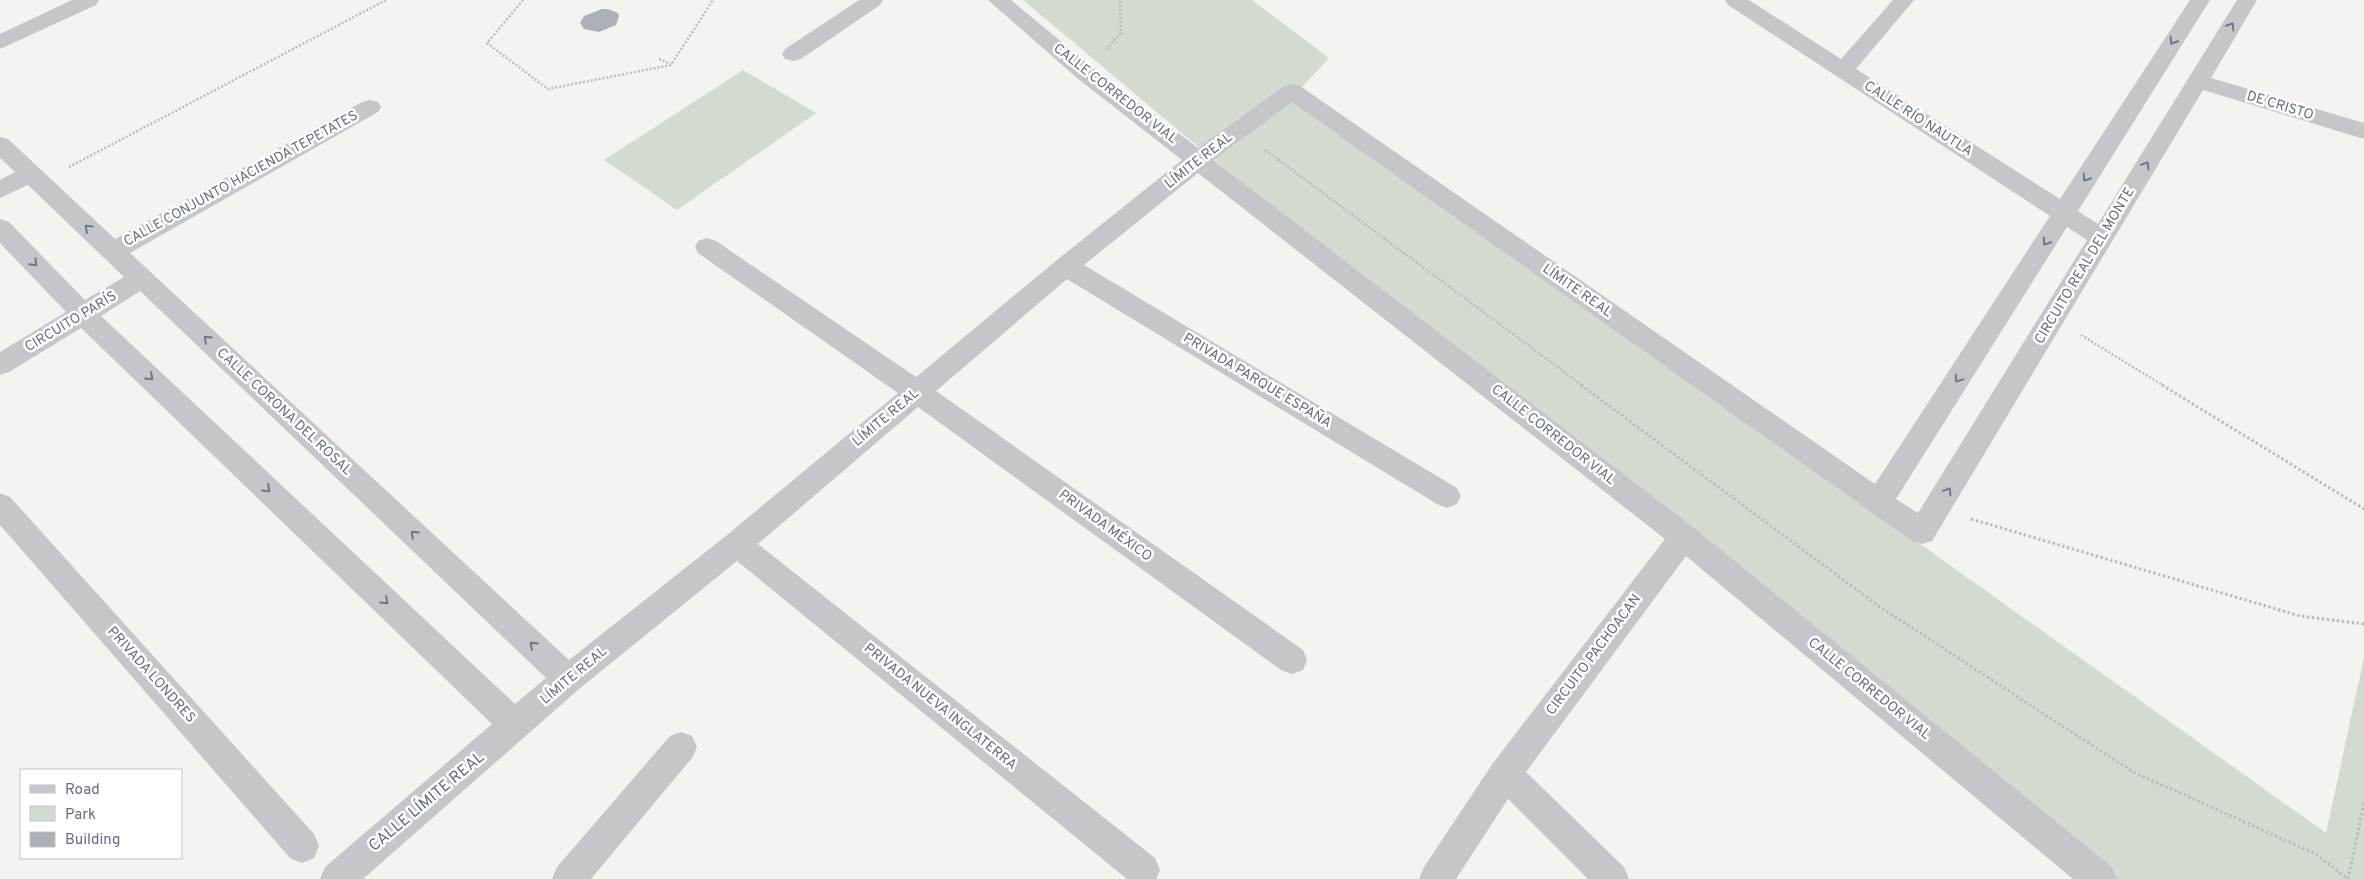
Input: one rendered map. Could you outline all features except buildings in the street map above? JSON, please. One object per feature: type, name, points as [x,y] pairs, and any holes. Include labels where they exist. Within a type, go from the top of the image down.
[{"type":"street","points":[[0,42],[89,0]]},
{"type":"street","points":[[793,54],[873,0]]},
{"type":"street","name":"CALLE CORREDOR VIAL","points":[[998,0],[1085,73],[1684,537],[2100,879]]},
{"type":"street","name":"CALLE RÍO NAUTLA","points":[[1735,0],[2102,238]]},
{"type":"street","points":[[1843,70],[1904,0]]},
{"type":"street","points":[[1879,502],[2200,0]]},
{"type":"street","name":"CIRCUITO REAL DEL MONTE","points":[[1922,532],[2247,0]]},
{"type":"street","name":"DE CRISTO","points":[[2197,81],[2364,131]]},
{"type":"street","name":"LÍMITE REAL","points":[[516,726],[568,679],[737,544],[1066,266],[1198,160],[1292,91],[1922,532]]},
{"type":"street","name":"CALLE CONJUNTO HACIENDA TEPETATES","points":[[113,251],[370,107]]},
{"type":"street","name":"CALLE CORONA DEL ROSAL","points":[[0,145],[568,679]]},
{"type":"street","points":[[0,190],[35,178]]},
{"type":"street","points":[[0,228],[84,315],[516,726]]},
{"type":"street","name":"PRIVADA MÉXICO","points":[[707,247],[917,392],[1292,660]]},
{"type":"street","name":"PRIVADA PARQUE ESPAÑA","points":[[1066,266],[1447,496]]},
{"type":"street","name":"CIRCUITO PARÍS","points":[[0,365],[142,278]]},
{"type":"street","name":"PRIVADA LONDRES","points":[[0,505],[302,846]]},
{"type":"street","name":"CIRCUITO PACHOACAN","points":[[1436,879],[1505,774],[1684,537]]},
{"type":"street","name":"PRIVADA NUEVA INGLATERRA","points":[[737,544],[1144,870]]},
{"type":"street","name":"CALLE LÍMITE REAL","points":[[337,879],[516,726]]},
{"type":"street","points":[[570,879],[681,747]]},
{"type":"street","points":[[1505,774],[1612,879]]},
{"type":"path","points":[[35,178],[386,0]]},
{"type":"path","points":[[523,0],[486,43],[548,89],[671,65],[712,0]]},
{"type":"path","points":[[1085,73],[1120,33],[1120,0]]},
{"type":"path","points":[[659,58],[671,65]]},
{"type":"path","points":[[1239,130],[1880,607],[2133,772],[2316,854],[2348,879],[2364,803]]},
{"type":"path","points":[[2053,318],[2364,509]]},
{"type":"path","points":[[1938,506],[1972,520],[2300,616],[2364,624]]},
{"type":"green space","points":[[1023,0],[1252,0],[1329,58],[1293,97],[2326,833],[2364,657],[2364,879],[2108,879],[1209,156]]},
{"type":"green space","points":[[743,70],[816,113],[677,210],[604,160]]}]
